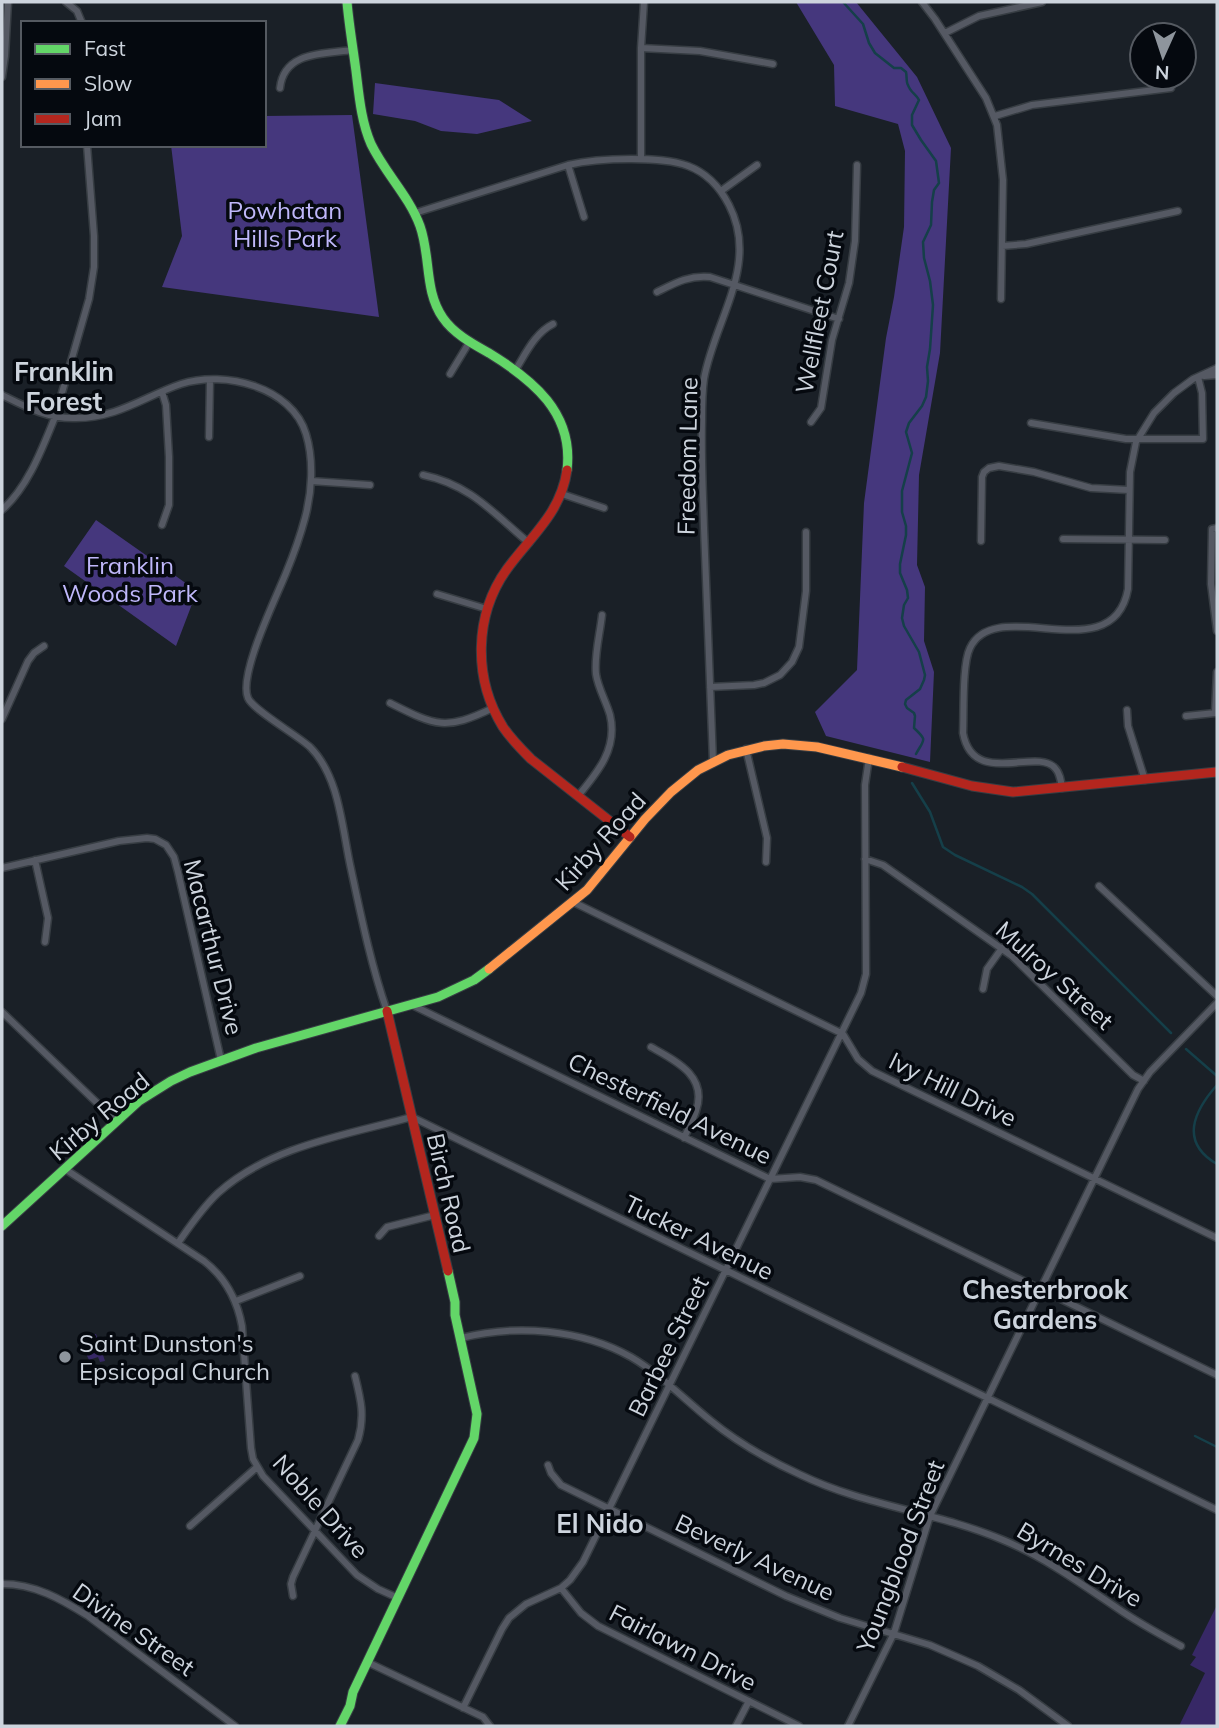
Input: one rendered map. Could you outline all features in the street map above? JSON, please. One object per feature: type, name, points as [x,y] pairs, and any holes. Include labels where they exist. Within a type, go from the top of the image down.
[{"type":"street","points":[[2,78],[8,2]]},
{"type":"street","points":[[66,2],[77,11],[81,21]]},
{"type":"street","points":[[347,2],[365,128],[379,160],[404,193],[415,213],[424,243],[433,301],[446,322],[459,335],[527,377],[552,404],[564,430],[568,458],[562,494],[552,515],[504,574],[487,609],[482,630],[481,663],[485,687],[493,708],[517,745],[630,837]]},
{"type":"street","points":[[642,159],[641,48],[644,2]]},
{"type":"street","points":[[922,2],[945,33],[995,116],[1003,180],[1001,299]]},
{"type":"street","points":[[945,33],[979,16],[1042,2]]},
{"type":"street","points":[[641,48],[700,51],[773,64]]},
{"type":"street","points":[[280,88],[285,72],[297,60],[306,56],[353,50]]},
{"type":"street","points":[[995,116],[1032,105],[1146,91]]},
{"type":"street","points":[[2,510],[13,499],[27,477],[55,417],[89,299],[94,267],[94,236],[87,147]]},
{"type":"street","name":"Freedom Lane","points":[[415,213],[587,160],[642,159],[671,160],[694,167],[721,191],[733,212],[740,238],[740,263],[707,367],[703,395],[701,462],[713,761]]},
{"type":"street","points":[[568,165],[584,217]]},
{"type":"street","points":[[721,191],[757,165]]},
{"type":"street","name":"Wellfleet Court","points":[[811,422],[821,408],[828,359],[853,261],[857,165]]},
{"type":"street","points":[[1002,246],[1026,244],[1178,211]]},
{"type":"street","points":[[657,292],[681,280],[696,276],[713,277],[839,319]]},
{"type":"street","points":[[516,369],[536,337],[553,324]]},
{"type":"street","points":[[450,374],[470,341]]},
{"type":"street","points":[[1062,788],[1058,771],[1051,764],[988,762],[969,749],[963,733],[967,655],[970,646],[991,630],[1010,627],[1084,630],[1112,620],[1122,608],[1128,593],[1130,466],[1137,439],[1150,419],[1179,388],[1217,368]]},
{"type":"street","points":[[1198,377],[1217,375]]},
{"type":"street","points":[[1031,424],[1137,439],[1203,439],[1202,390],[1198,377]]},
{"type":"street","points":[[2,395],[38,413],[78,418],[106,415],[181,384],[210,380],[258,387],[277,396],[293,409],[303,424],[307,436],[311,481],[370,485]]},
{"type":"street","points":[[209,437],[210,380]]},
{"type":"street","points":[[162,392],[166,405],[169,457],[169,505],[162,525]]},
{"type":"street","points":[[981,541],[982,477],[985,471],[992,467],[1034,472],[1091,488],[1129,490]]},
{"type":"street","points":[[423,475],[440,479],[480,499],[529,543]]},
{"type":"street","name":"Birch Road","points":[[311,481],[301,531],[255,651],[246,682],[246,695],[253,705],[317,754],[326,769],[337,802],[366,938],[387,1011],[455,1302],[455,1315],[477,1414],[474,1438],[353,1692],[350,1706],[340,1726]]},
{"type":"street","points":[[562,494],[604,508]]},
{"type":"street","points":[[1217,528],[1212,528],[1210,571],[1217,631]]},
{"type":"street","points":[[710,687],[764,684],[780,675],[792,662],[799,647],[806,591],[806,532]]},
{"type":"street","points":[[1063,539],[1165,540]]},
{"type":"street","points":[[437,594],[487,609]]},
{"type":"street","points":[[578,796],[604,762],[611,738],[610,717],[596,673],[602,615]]},
{"type":"street","points":[[2,719],[28,661],[44,646]]},
{"type":"street","points":[[1186,716],[1215,713],[1217,672]]},
{"type":"street","points":[[390,704],[440,724],[459,722],[493,708]]},
{"type":"street","points":[[1127,710],[1128,726],[1144,780]]},
{"type":"street","name":"Kirby Road","points":[[2,1226],[116,1121],[154,1091],[190,1072],[315,1031],[438,997],[474,980],[573,902],[604,871],[645,819],[671,792],[685,779],[713,761],[746,749],[797,744],[869,758],[983,789],[1019,792],[1217,772]]},
{"type":"street","points":[[746,749],[767,838],[766,862]]},
{"type":"street","name":"Barbee Street","points":[[463,1708],[509,1618],[526,1604],[561,1588],[578,1571],[862,993],[866,974],[865,785],[869,758]]},
{"type":"street","name":"Macarthur Drive","points":[[2,868],[119,841],[155,839],[166,845],[174,857],[178,872],[221,1060]]},
{"type":"street","name":"Mulroy Street","points":[[865,859],[883,865],[1002,948],[1133,1075],[1144,1081]]},
{"type":"street","points":[[35,860],[48,918],[45,942]]},
{"type":"street","points":[[1099,887],[1217,996]]},
{"type":"street","name":"Ivy Hill Drive","points":[[573,902],[843,1034],[859,1059],[872,1071],[1217,1238]]},
{"type":"street","points":[[983,989],[986,969],[1002,948]]},
{"type":"street","name":"Youngblood Street","points":[[848,1726],[894,1633],[930,1516],[1094,1178],[1150,1072],[1217,1003]]},
{"type":"street","name":"Chesterfield Avenue","points":[[412,1005],[770,1179],[800,1177],[816,1180],[1217,1375]]},
{"type":"street","points":[[2,1012],[116,1121]]},
{"type":"street","points":[[651,1047],[680,1064],[695,1082],[697,1105],[684,1138]]},
{"type":"street","points":[[177,1243],[217,1194],[239,1176],[262,1163],[295,1149],[412,1117]]},
{"type":"street","name":"Tucker Avenue","points":[[412,1117],[1217,1510]]},
{"type":"street","name":"Noble Drive","points":[[65,1170],[204,1261],[220,1275],[236,1301],[242,1325],[251,1448],[257,1467],[357,1575],[398,1598]]},
{"type":"street","points":[[379,1236],[387,1227],[435,1215]]},
{"type":"street","points":[[236,1301],[300,1276]]},
{"type":"street","name":"Byrnes Drive","points":[[461,1338],[486,1333],[530,1331],[570,1335],[625,1354],[647,1368],[733,1437],[778,1465],[825,1486],[957,1523],[1003,1539],[1045,1561],[1181,1646]]},
{"type":"street","points":[[293,1596],[293,1577],[358,1440],[362,1406],[355,1376]]},
{"type":"street","name":"Beverly Avenue","points":[[548,1465],[561,1485],[786,1596],[840,1618],[940,1649],[978,1666],[1019,1690],[1068,1726]]},
{"type":"street","points":[[190,1526],[257,1467]]},
{"type":"street","name":"Divine Street","points":[[2,1584],[36,1589],[88,1616],[235,1726]]},
{"type":"street","name":"Fairlawn Drive","points":[[561,1588],[581,1614],[598,1626],[799,1726]]},
{"type":"street","points":[[367,1662],[483,1717],[490,1726]]},
{"type":"street","points":[[736,1726],[749,1701]]},
{"type":"shaded area","points":[[96,1334],[105,1361],[100,1362],[98,1357],[89,1360],[78,1337]]},
{"type":"shaded area","points":[[1217,1605],[1217,1726],[1179,1726],[1205,1673],[1190,1665],[1196,1657],[1192,1655]]},
{"type":"green space","points":[[796,2],[856,2],[917,77],[951,148],[940,353],[919,475],[917,565],[925,587],[924,641],[934,672],[930,762],[826,736],[815,712],[857,670],[864,503],[904,227],[905,151],[898,124],[835,106],[834,65]]},
{"type":"green space","points":[[375,83],[499,100],[532,121],[477,134],[441,131],[415,121],[373,114]]},
{"type":"green space","name":"Powhatan Hills Park","points":[[352,115],[379,317],[162,287],[182,236],[171,147],[266,147],[266,116]]},
{"type":"green space","name":"Franklin Woods Park","points":[[96,520],[197,591],[176,646],[64,566]]},
{"type":"waterway","points":[[843,2],[863,24],[875,53],[894,68],[901,68],[906,72],[909,87],[919,100],[912,115],[912,125],[936,161],[939,183],[934,190],[931,225],[923,242],[933,305],[928,381],[926,397],[906,432],[912,453],[902,491],[906,535],[900,573],[908,598],[902,618],[919,652],[925,675],[920,689],[906,700],[905,704],[914,713],[914,728],[923,738],[916,754]]},
{"type":"waterway","points":[[912,783],[930,812],[943,847],[1032,894],[1171,1033]]},
{"type":"waterway","points":[[1186,1049],[1217,1076]]},
{"type":"waterway","points":[[1217,1085],[1202,1105],[1194,1126],[1198,1146],[1217,1164]]},
{"type":"waterway","points":[[1195,1436],[1217,1447]]},
{"type":"traffic: fast","points":[[347,2],[365,126],[377,155],[410,205],[420,226],[430,285],[437,308],[447,324],[458,334],[505,363],[547,400],[564,431],[567,470]]},
{"type":"traffic: fast","points":[[2,1226],[139,1101],[171,1081],[256,1048],[438,997],[474,980],[489,969]]},
{"type":"traffic: fast","points":[[340,1726],[350,1706],[353,1692],[474,1438],[477,1414],[448,1271]]},
{"type":"traffic: slow","points":[[489,969],[587,890],[645,819],[671,792],[698,770],[728,755],[783,744],[817,747],[902,767]]},
{"type":"traffic: jam","points":[[567,470],[564,485],[552,512],[496,587],[483,627],[482,668],[493,708],[513,740],[531,759],[630,837]]},
{"type":"traffic: jam","points":[[902,767],[972,786],[1013,792],[1217,772]]},
{"type":"traffic: jam","points":[[387,1011],[448,1271]]},
{"type":"place","name":"Saint Dunston's Epsicopal Church","points":[[65,1357]]},
{"type":"district","name":"Franklin Forest","points":[[64,386]]},
{"type":"district","name":"Chesterbrook Gardens","points":[[1045,1304]]},
{"type":"district","name":"El Nido","points":[[600,1523]]}]
